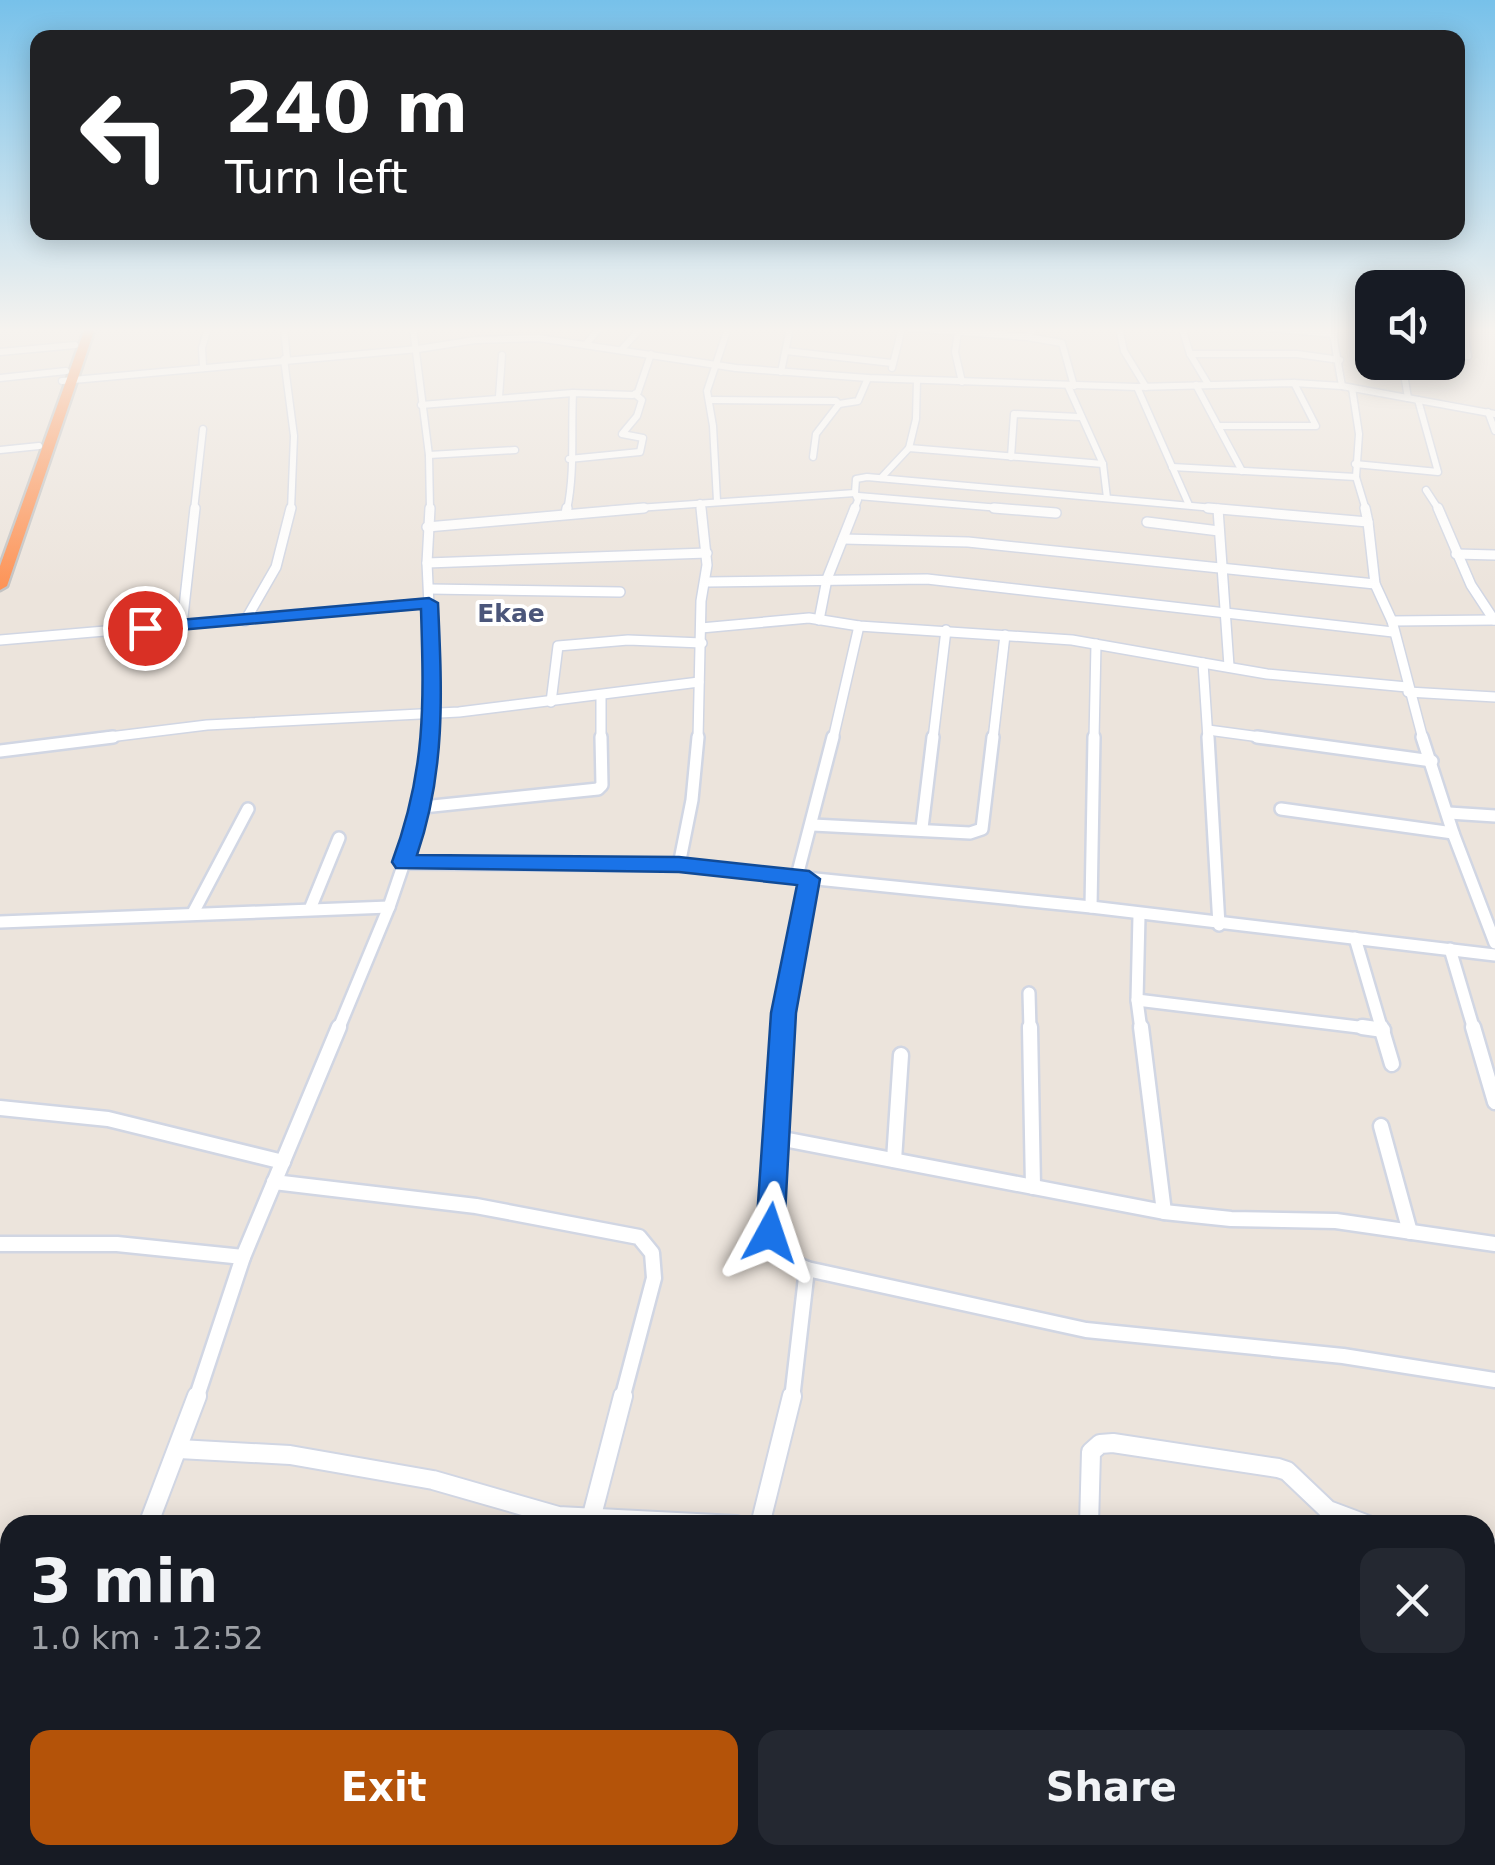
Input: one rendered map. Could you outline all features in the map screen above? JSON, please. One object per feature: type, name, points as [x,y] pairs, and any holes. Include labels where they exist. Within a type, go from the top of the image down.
[{"type":"highway","points":[[0,562],[51,415]]},
{"type":"highway","points":[[0,586],[55,415]]},
{"type":"street","points":[[244,621],[276,569],[294,505],[291,415]]},
{"type":"street","points":[[152,1515],[242,1256],[389,907],[423,808],[434,712],[427,563],[429,455],[423,415]]},
{"type":"street","points":[[566,514],[572,482],[572,415]]},
{"type":"street","points":[[569,459],[640,452],[642,438],[622,434],[633,415]]},
{"type":"street","points":[[710,415],[717,501]]},
{"type":"street","points":[[813,457],[816,434],[831,415]]},
{"type":"street","points":[[881,478],[909,448],[916,415]]},
{"type":"street","points":[[1012,457],[1014,415]]},
{"type":"street","points":[[1031,415],[1079,418]]},
{"type":"street","points":[[1078,415],[1103,464],[1107,498]]},
{"type":"street","points":[[1152,415],[1190,505]]},
{"type":"street","points":[[1212,415],[1242,471]]},
{"type":"street","points":[[1218,426],[1316,426],[1310,415]]},
{"type":"street","points":[[1354,415],[1359,434],[1356,477],[1361,484],[1368,522],[1374,584],[1393,626],[1408,689],[1450,813],[1452,833],[1495,942]]},
{"type":"street","points":[[1356,464],[1438,472],[1418,415]]},
{"type":"street","points":[[182,624],[202,429]]},
{"type":"street","points":[[0,450],[38,446]]},
{"type":"street","points":[[909,448],[1103,464]]},
{"type":"street","points":[[429,455],[515,450]]},
{"type":"street","points":[[1172,467],[1356,477]]},
{"type":"street","points":[[819,620],[860,477],[1368,522]]},
{"type":"street","points":[[706,582],[927,579],[1231,616],[1393,626],[1494,620],[1456,554],[1438,506],[1426,490]]},
{"type":"street","points":[[428,527],[717,501],[857,494],[1056,513]]},
{"type":"street","points":[[679,864],[698,775],[701,601],[706,582],[700,504]]},
{"type":"street","points":[[1218,509],[1222,570],[1231,616],[1229,666]]},
{"type":"street","points":[[1147,522],[1219,530]]},
{"type":"street","points":[[843,538],[968,542],[1374,584]]},
{"type":"street","points":[[427,563],[706,553]]},
{"type":"street","points":[[1456,554],[1495,555]]},
{"type":"street","points":[[429,589],[620,592]]},
{"type":"street","points":[[0,640],[429,603]]},
{"type":"street","points":[[701,628],[797,618],[1005,635],[1096,644],[1267,674],[1495,698]]},
{"type":"street","points":[[859,626],[813,824],[784,1013],[770,1233],[780,1257],[806,1269],[1086,1330],[1342,1356],[1495,1380]]},
{"type":"street","points":[[922,828],[946,630]]},
{"type":"street","points":[[813,824],[970,833],[982,830],[1005,635]]},
{"type":"street","points":[[551,702],[558,646],[628,640],[702,642]]},
{"type":"street","points":[[1091,907],[1096,644]]},
{"type":"street","points":[[1204,663],[1219,925]]},
{"type":"street","points":[[0,751],[207,725],[551,702],[700,682]]},
{"type":"street","points":[[423,808],[598,789],[602,785],[601,696]]},
{"type":"street","points":[[1208,730],[1432,762]]},
{"type":"street","points":[[193,913],[248,809]]},
{"type":"street","points":[[1282,809],[1452,833]]},
{"type":"street","points":[[1450,813],[1495,816]]},
{"type":"street","points":[[310,909],[339,838]]},
{"type":"street","points":[[403,862],[679,864],[1091,907],[1138,916],[1495,956]]},
{"type":"street","points":[[0,922],[389,907]]},
{"type":"street","points":[[1138,916],[1137,1000],[1164,1212]]},
{"type":"street","points":[[1355,938],[1392,1064]]},
{"type":"street","points":[[1450,949],[1495,1102]]},
{"type":"street","points":[[1029,993],[1033,1187]]},
{"type":"street","points":[[1137,1000],[1384,1030]]},
{"type":"street","points":[[894,1160],[901,1055]]},
{"type":"street","points":[[0,1108],[38,1109],[149,1125],[283,1162]]},
{"type":"street","points":[[1381,1126],[1410,1232]]},
{"type":"street","points":[[778,1138],[1164,1212],[1231,1219],[1279,1216],[1336,1221],[1495,1244]]},
{"type":"street","points":[[274,1182],[476,1206],[639,1237],[652,1253],[654,1278],[593,1515]]},
{"type":"street","points":[[0,1244],[116,1244],[242,1256]]},
{"type":"street","points":[[763,1515],[792,1399],[806,1269]]},
{"type":"street","points":[[1089,1515],[1091,1452],[1100,1444],[1113,1443],[1278,1468],[1328,1510],[1341,1515]]},
{"type":"street","points":[[178,1449],[290,1456],[433,1480],[541,1515]]},
{"type":"district","name":"Ekae","points":[[511,613]]},
{"type":"route","points":[[145,628],[429,603],[434,712],[423,808],[403,862],[679,864],[809,879],[778,1064],[778,1138],[770,1233]]}]
